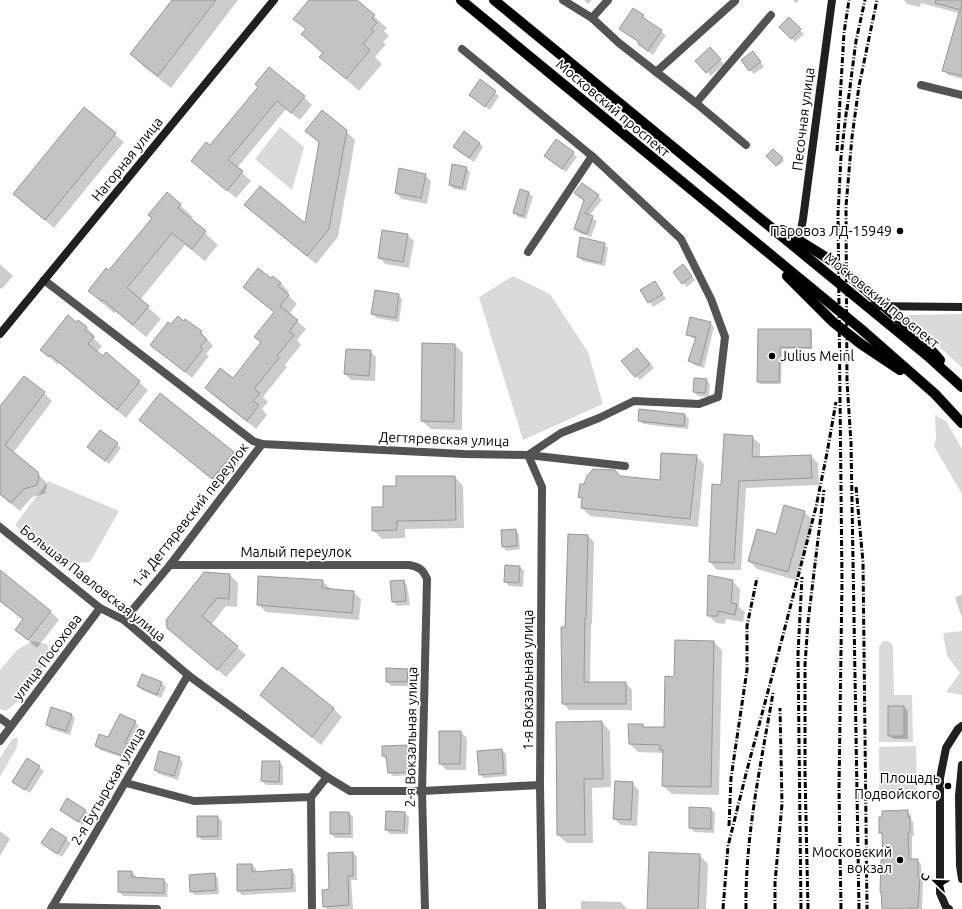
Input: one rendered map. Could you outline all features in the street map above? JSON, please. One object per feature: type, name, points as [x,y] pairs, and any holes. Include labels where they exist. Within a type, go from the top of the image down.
[{"type":"main road","name":"Нагорная улица","points":[[0,334],[274,0]]},
{"type":"main road","name":"Московский проспект","points":[[461,0],[747,237],[833,322],[861,344],[922,385],[944,403],[962,423]]},
{"type":"main road","name":"Московский проспект","points":[[494,0],[936,363],[962,386]]},
{"type":"main road","name":"Песочная улица","points":[[799,240],[832,0]]},
{"type":"main road","name":"Московский проспект","points":[[746,207],[832,262],[884,306],[930,348],[962,386]]},
{"type":"main road","points":[[866,306],[962,307]]},
{"type":"main road","points":[[949,909],[946,907],[940,893],[940,778],[946,748],[958,729],[962,726]]},
{"type":"main road","points":[[962,765],[959,796],[960,866],[962,879]]},
{"type":"street","points":[[563,0],[592,18],[619,43],[696,103],[746,145]]},
{"type":"street","points":[[592,18],[608,0]]},
{"type":"street","points":[[656,72],[735,1]]},
{"type":"street","points":[[696,103],[771,15]]},
{"type":"street","points":[[462,49],[592,156],[681,239],[711,298],[725,337],[718,397],[699,404],[634,402],[561,433],[528,455]]},
{"type":"street","points":[[921,85],[962,95]]},
{"type":"street","points":[[528,252],[592,156]]},
{"type":"street","points":[[44,280],[253,441],[262,444]]},
{"type":"street","name":"Дегтяревская улица","points":[[262,444],[464,454],[528,455],[625,466]]},
{"type":"street","name":"1-й Дегтяревский переулок","points":[[124,620],[170,565],[262,444]]},
{"type":"street","name":"1-я Вокзальная улица","points":[[528,455],[542,487],[540,785],[542,909]]},
{"type":"street","name":"Большая Павловская улица","points":[[0,527],[100,608],[124,620],[188,675],[327,777],[350,790],[422,791],[540,785]]},
{"type":"street","name":"Малый переулок","points":[[170,565],[409,565],[420,568]]},
{"type":"street","name":"2-я Вокзальная улица","points":[[420,568],[425,572],[427,579],[422,791],[425,909]]},
{"type":"street","name":"улица Посохова","points":[[0,741],[100,608]]},
{"type":"street","name":"2-я Бутырская улица","points":[[52,908],[188,675]]},
{"type":"street","points":[[0,718],[11,726]]},
{"type":"street","points":[[312,909],[311,797],[327,777]]},
{"type":"street","points":[[126,783],[194,801],[311,797]]},
{"type":"street","points":[[52,908],[157,909]]},
{"type":"shaded area","points":[[280,127],[304,147],[292,190],[255,159]]},
{"type":"shaded area","points":[[513,276],[550,294],[588,352],[603,404],[523,440],[479,297]]},
{"type":"shaded area","points":[[962,314],[962,368],[906,315]]},
{"type":"shaded area","points":[[935,415],[946,421],[962,449],[962,494],[934,446],[936,439]]},
{"type":"shaded area","points":[[48,481],[119,511],[90,562],[58,565],[15,525]]},
{"type":"shaded area","points":[[962,631],[962,695],[946,692],[960,673],[947,656],[943,633]]},
{"type":"shaded area","points":[[32,641],[47,644],[51,657],[16,703],[6,711],[0,709],[0,670],[17,650]]},
{"type":"shaded area","points":[[883,641],[891,643],[893,647],[894,695],[912,695],[913,742],[879,742],[879,647]]},
{"type":"shaded area","points":[[18,737],[17,747],[0,777],[0,758],[12,739]]},
{"type":"shaded area","points":[[916,746],[917,798],[879,799],[879,747]]},
{"type":"building","points":[[172,0],[216,0],[158,76],[130,54]]},
{"type":"building","points":[[309,0],[357,0],[375,15],[372,18],[377,23],[371,29],[374,31],[363,44],[370,50],[346,79],[319,57],[323,53],[301,34],[306,29],[293,19]]},
{"type":"building","points":[[936,0],[962,0],[961,10],[935,3]]},
{"type":"building","points":[[633,8],[644,15],[642,17],[662,30],[648,51],[638,44],[639,42],[619,29]]},
{"type":"building","points":[[959,12],[962,12],[962,76],[942,71]]},
{"type":"building","points":[[789,17],[801,29],[791,39],[779,27]]},
{"type":"building","points":[[710,47],[721,59],[706,73],[695,61]]},
{"type":"building","points":[[753,51],[761,62],[749,71],[741,60]]},
{"type":"building","points":[[269,67],[305,96],[291,113],[277,101],[228,160],[243,171],[227,191],[191,161],[206,142],[210,145],[258,87],[255,84]]},
{"type":"building","points":[[480,79],[496,91],[485,107],[469,95]]},
{"type":"building","points":[[84,107],[116,133],[45,220],[13,194]]},
{"type":"building","points":[[322,110],[347,130],[329,229],[307,256],[244,205],[260,186],[305,223],[319,142],[305,131]]},
{"type":"building","points":[[464,131],[480,143],[469,158],[453,147]]},
{"type":"building","points":[[556,139],[574,152],[562,169],[544,156]]},
{"type":"building","points":[[773,149],[783,158],[776,166],[766,156]]},
{"type":"building","points":[[452,164],[467,167],[462,188],[449,185]]},
{"type":"building","points":[[399,168],[426,174],[421,198],[395,193]]},
{"type":"building","points":[[582,183],[599,195],[585,213],[593,216],[587,234],[574,229],[584,200],[574,193]]},
{"type":"building","points":[[520,189],[529,192],[523,216],[513,213]]},
{"type":"building","points":[[167,192],[181,204],[178,208],[206,231],[192,249],[172,233],[127,288],[149,306],[133,325],[103,300],[101,301],[88,291],[106,268],[109,270],[152,218],[148,215]]},
{"type":"building","points":[[382,230],[408,234],[403,262],[378,258]]},
{"type":"building","points":[[580,237],[605,243],[601,263],[577,257]]},
{"type":"building","points":[[683,264],[692,276],[682,284],[673,272]]},
{"type":"building","points":[[258,268],[271,278],[273,276],[281,283],[278,286],[289,295],[280,306],[298,320],[289,332],[294,335],[277,356],[279,358],[254,389],[260,393],[253,401],[259,405],[247,421],[205,388],[220,368],[233,378],[261,342],[254,337],[274,312],[243,287]]},
{"type":"building","points":[[655,281],[663,294],[648,303],[640,290]]},
{"type":"building","points":[[375,290],[399,294],[396,318],[371,314]]},
{"type":"building","points":[[68,315],[76,322],[78,320],[87,327],[85,330],[94,337],[88,344],[103,356],[106,352],[140,381],[117,410],[50,355],[49,357],[40,350]]},
{"type":"building","points":[[178,316],[202,331],[200,333],[207,339],[200,347],[203,349],[185,372],[150,345],[168,322],[171,324]]},
{"type":"building","points":[[690,317],[711,322],[700,365],[688,361],[696,337],[686,335]]},
{"type":"building","points":[[758,329],[811,329],[811,348],[780,347],[779,382],[757,382]]},
{"type":"building","points":[[422,343],[455,344],[454,422],[421,421]]},
{"type":"building","points":[[637,348],[650,364],[635,377],[621,361]]},
{"type":"building","points":[[346,349],[371,350],[369,376],[344,374]]},
{"type":"building","points":[[24,376],[45,392],[5,445],[38,472],[39,477],[37,485],[24,489],[11,503],[0,494],[0,406]]},
{"type":"building","points":[[694,378],[707,379],[705,393],[693,392]]},
{"type":"building","points":[[160,393],[234,452],[212,479],[139,420]]},
{"type":"building","points":[[639,409],[685,414],[684,426],[638,421]]},
{"type":"building","points":[[100,430],[118,443],[105,461],[87,447]]},
{"type":"building","points":[[724,434],[753,436],[752,457],[811,455],[812,478],[739,481],[734,563],[709,562],[712,484],[721,485]]},
{"type":"building","points":[[661,453],[697,455],[690,519],[581,508],[582,498],[578,497],[580,484],[584,484],[587,476],[593,469],[615,470],[620,476],[660,480]]},
{"type":"building","points":[[396,476],[455,476],[456,520],[397,521],[397,530],[372,531],[372,507],[383,507],[383,486],[396,486]]},
{"type":"building","points":[[784,505],[805,511],[788,572],[748,561],[757,529],[776,534]]},
{"type":"building","points":[[516,529],[517,546],[502,547],[501,530]]},
{"type":"building","points":[[568,534],[588,535],[584,682],[626,682],[626,704],[562,704],[561,627],[565,627]]},
{"type":"building","points":[[505,565],[520,566],[519,583],[504,582]]},
{"type":"building","points":[[0,570],[51,611],[28,640],[15,630],[23,619],[0,601]]},
{"type":"building","points":[[204,572],[230,574],[229,599],[217,598],[202,616],[238,646],[217,670],[167,628],[166,620]]},
{"type":"building","points":[[708,575],[733,580],[731,603],[737,604],[735,615],[718,611],[718,616],[707,616]]},
{"type":"building","points":[[258,576],[323,580],[322,588],[354,591],[352,613],[257,605]]},
{"type":"building","points":[[404,580],[406,601],[392,602],[390,581]]},
{"type":"building","points":[[675,640],[714,641],[711,787],[662,786],[663,750],[660,750],[660,745],[629,744],[628,724],[643,724],[643,727],[664,727],[665,676],[674,677]]},
{"type":"building","points":[[282,667],[334,708],[312,737],[260,695]]},
{"type":"building","points":[[386,668],[408,669],[407,682],[386,682]]},
{"type":"building","points":[[142,674],[162,682],[157,695],[137,686]]},
{"type":"building","points":[[888,706],[904,706],[904,736],[888,736]]},
{"type":"building","points":[[51,707],[72,714],[66,731],[46,725]]},
{"type":"building","points":[[120,714],[136,721],[125,743],[128,744],[123,756],[95,746],[99,734],[108,737]]},
{"type":"building","points":[[602,721],[603,779],[584,779],[585,835],[557,835],[556,722]]},
{"type":"building","points":[[439,731],[461,731],[460,764],[439,764]]},
{"type":"building","points":[[407,745],[408,772],[388,773],[386,756],[382,756],[382,746]]},
{"type":"building","points":[[502,749],[504,773],[479,775],[477,751]]},
{"type":"building","points":[[159,751],[180,757],[174,776],[154,770]]},
{"type":"building","points":[[27,758],[40,766],[25,790],[12,782]]},
{"type":"building","points":[[262,761],[280,761],[279,782],[261,781]]},
{"type":"building","points":[[615,781],[633,782],[631,820],[613,819]]},
{"type":"building","points":[[67,798],[86,810],[78,822],[60,810]]},
{"type":"building","points":[[689,807],[711,808],[711,829],[689,828]]},
{"type":"building","name":"Московский вокзал","points":[[908,810],[908,817],[910,817],[910,833],[908,833],[909,859],[918,859],[918,877],[920,877],[918,908],[883,909],[880,892],[881,860],[883,860],[882,833],[879,833],[879,817],[882,817],[882,811]]},
{"type":"building","points":[[386,811],[405,812],[404,831],[385,830]]},
{"type":"building","points":[[330,812],[349,812],[350,834],[330,834]]},
{"type":"building","points":[[197,816],[218,816],[218,836],[197,837]]},
{"type":"building","points":[[51,828],[67,838],[57,854],[41,843]]},
{"type":"building","points":[[353,852],[353,876],[348,876],[349,905],[323,907],[322,890],[329,889],[328,853]]},
{"type":"building","points":[[649,852],[700,854],[698,909],[647,909]]},
{"type":"building","points":[[237,864],[252,864],[252,872],[292,869],[292,888],[237,891]]},
{"type":"building","points":[[118,871],[132,871],[132,877],[164,879],[164,893],[118,892]]},
{"type":"building","points":[[215,873],[216,890],[190,892],[189,875]]},
{"type":"railway","points":[[837,151],[844,33],[849,0]]},
{"type":"railway","points":[[847,110],[856,41],[865,0]]},
{"type":"railway","points":[[859,909],[851,443],[847,382],[846,206],[852,137],[859,86],[877,0]]},
{"type":"railway","points":[[841,909],[839,789],[842,581],[838,215],[841,157],[847,106]]},
{"type":"railway","points":[[723,909],[728,846],[816,507],[836,402]]},
{"type":"railway","points":[[856,487],[863,562],[867,909]]},
{"type":"railway","points":[[808,909],[805,773],[805,665],[808,622],[824,490]]},
{"type":"railway","points":[[801,909],[798,654],[802,577]]},
{"type":"railway","points":[[729,826],[731,778],[747,670],[747,626],[757,578]]},
{"type":"railway","points":[[746,909],[746,882],[751,827],[773,693]]},
{"type":"railway","points":[[775,909],[775,883],[782,804],[780,708]]},
{"type":"place","name":"Паровоз ЛД-15949","points":[[900,231]]},
{"type":"place","name":"Julius Meinl","points":[[772,356]]},
{"type":"place","name":"Площадь Подвойского","points":[[948,786]]},
{"type":"place","name":"Московский вокзал","points":[[900,860]]}]
